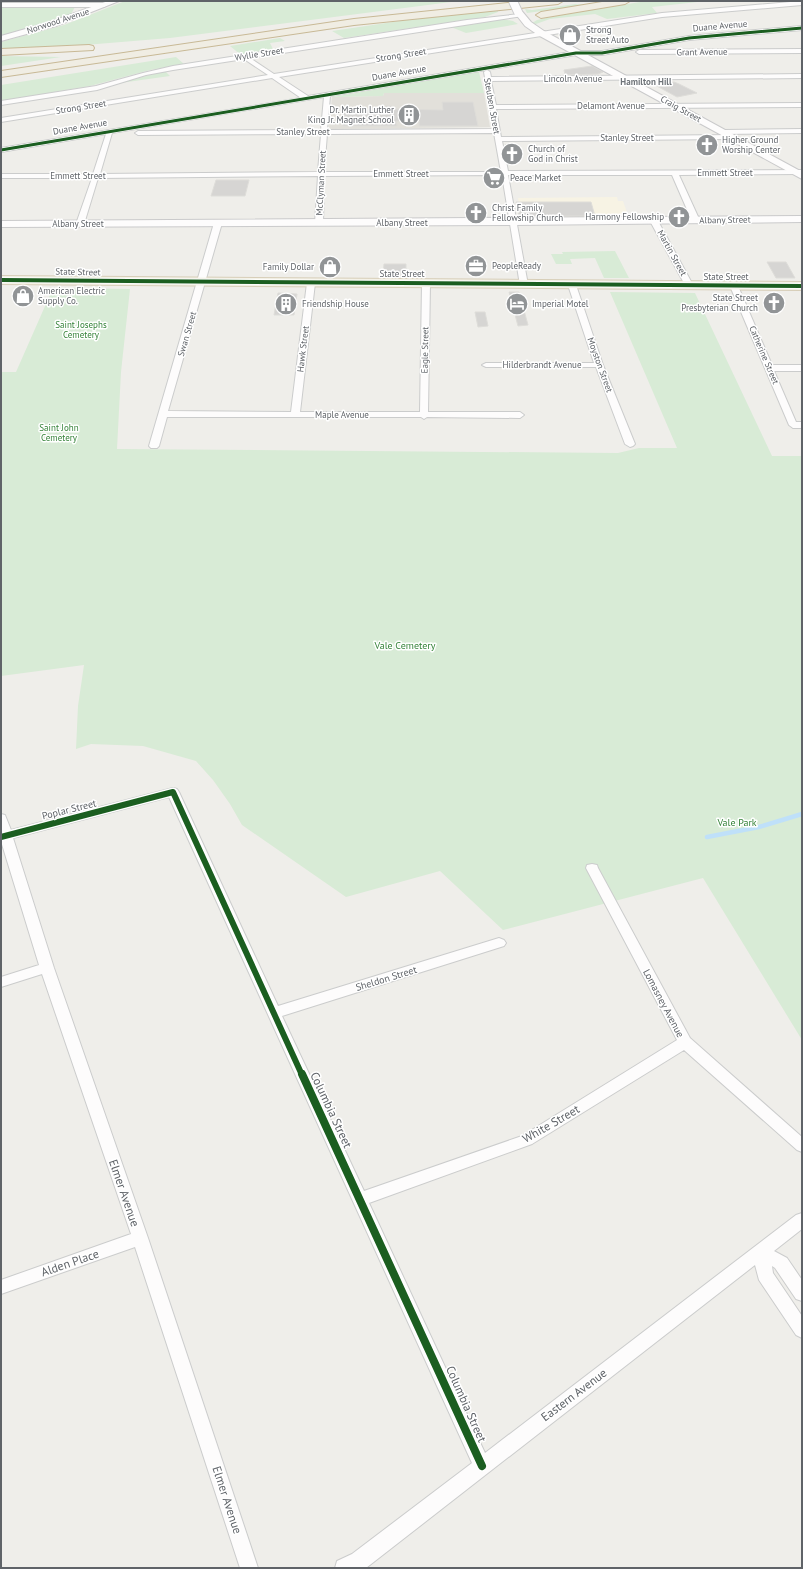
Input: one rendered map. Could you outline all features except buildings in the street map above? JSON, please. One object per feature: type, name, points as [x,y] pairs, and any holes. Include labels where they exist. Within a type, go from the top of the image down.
[{"type":"highway","points":[[1,70],[408,12],[514,1]]},
{"type":"highway","points":[[1,74],[413,15],[558,1]]},
{"type":"highway","points":[[519,14],[563,12],[625,1]]},
{"type":"highway","points":[[122,46],[291,28]]},
{"type":"highway","points":[[1,80],[199,45]]},
{"type":"highway","points":[[1,52],[101,48]]},
{"type":"main road","name":"State Street","points":[[1,280],[802,286]]},
{"type":"street","name":"Norwood Avenue","points":[[1,39],[46,27],[115,1]]},
{"type":"street","points":[[514,1],[519,14]]},
{"type":"street","points":[[1,5],[85,3],[104,5]]},
{"type":"street","points":[[78,15],[85,3]]},
{"type":"street","name":"Strong Street","points":[[1,120],[541,33],[662,15],[802,3]]},
{"type":"street","name":"Craig Street","points":[[519,14],[528,24],[541,33],[576,53],[626,78],[800,173]]},
{"type":"street","name":"Wyllie Street","points":[[1,103],[97,88],[145,74],[173,68],[519,14]]},
{"type":"street","name":"Duane Avenue","points":[[5,149],[576,53],[602,53],[689,38],[802,28]]},
{"type":"street","name":"Grant Avenue","points":[[602,53],[802,51]]},
{"type":"street","points":[[245,56],[306,98]]},
{"type":"street","name":"Steuben Street","points":[[486,68],[524,284]]},
{"type":"street","name":"Lincoln Avenue","points":[[488,79],[802,76]]},
{"type":"street","name":"McClyman Street","points":[[319,223],[327,95]]},
{"type":"street","name":"Delamont Avenue","points":[[493,107],[802,105]]},
{"type":"street","points":[[80,224],[110,131]]},
{"type":"street","name":"Stanley Street","points":[[110,131],[121,133],[497,131]]},
{"type":"street","points":[[724,132],[802,131]]},
{"type":"street","name":"Stanley Street","points":[[498,139],[732,137]]},
{"type":"street","points":[[1,141],[5,149]]},
{"type":"street","points":[[675,173],[696,220]]},
{"type":"street","name":"Emmett Street","points":[[1,176],[800,173]]},
{"type":"street","name":"Albany Street","points":[[1,224],[514,222],[802,219]]},
{"type":"street","name":"Martin Street","points":[[654,221],[690,285]]},
{"type":"street","name":"Swan Street","points":[[154,446],[218,223]]},
{"type":"street","name":"Hawk Street","points":[[295,415],[311,283]]},
{"type":"street","name":"Eagle Street","points":[[424,416],[426,283]]},
{"type":"street","name":"Moyston Street","points":[[572,285],[599,365],[630,444]]},
{"type":"street","name":"Catherine Street","points":[[734,286],[769,368],[798,425]]},
{"type":"street","name":"Hilderbrandt Avenue","points":[[486,365],[599,365]]},
{"type":"street","points":[[769,368],[802,368]]},
{"type":"street","name":"Maple Avenue","points":[[164,414],[424,416],[520,415]]},
{"type":"street","name":"Columbia Street","points":[[142,800],[173,792],[482,1466]]},
{"type":"street","name":"Poplar Street","points":[[4,836],[142,800]]},
{"type":"street","name":"Elmer Avenue","points":[[1,818],[4,836],[47,968],[140,1238],[249,1568]]},
{"type":"street","name":"Lomasney Avenue","points":[[592,868],[685,1042],[802,1146]]},
{"type":"street","name":"Sheldon Street","points":[[273,1013],[499,943]]},
{"type":"street","points":[[1,982],[47,968]]},
{"type":"street","name":"White Street","points":[[360,1199],[527,1140],[685,1042]]},
{"type":"street","name":"Eastern Avenue","points":[[344,1568],[358,1561],[802,1220]]},
{"type":"street","name":"Alden Place","points":[[1,1287],[140,1238]]},
{"type":"street","points":[[761,1252],[781,1264],[802,1294]]},
{"type":"street","points":[[761,1252],[765,1275],[802,1330]]},
{"type":"shaded area","points":[[384,93],[484,93],[490,127],[329,129],[332,97],[383,96]]},
{"type":"shaded area","points":[[617,197],[618,201],[623,201],[629,218],[522,219],[518,198]]},
{"type":"green space","points":[[125,1],[459,1],[170,38],[36,49],[1,48],[1,42],[64,25]]},
{"type":"green space","points":[[646,1],[706,1],[652,7],[657,13],[607,19],[595,14],[550,19],[536,24],[532,23],[537,20],[556,16]]},
{"type":"green space","points":[[575,4],[587,5],[527,13],[525,9],[532,10]]},
{"type":"green space","points":[[1,7],[75,7],[71,14],[58,20],[1,36]]},
{"type":"green space","points":[[498,10],[498,12],[485,17],[344,38],[332,31],[420,18]]},
{"type":"green space","points":[[502,19],[513,21],[518,24],[466,33],[451,27]]},
{"type":"green space","points":[[280,38],[285,41],[270,43],[273,49],[241,55],[230,46]]},
{"type":"green space","points":[[1,56],[61,57],[1,66]]},
{"type":"green space","points":[[176,57],[184,64],[150,70],[90,86],[1,101],[1,85]]},
{"type":"green space","points":[[165,71],[170,76],[120,83]]},
{"type":"green space","points":[[479,72],[484,93],[384,93],[383,96],[332,97]]},
{"type":"green space","points":[[615,251],[629,278],[604,278],[595,258],[570,259],[572,264],[556,264],[551,254],[563,254],[562,252]]},
{"type":"green space","name":"Vale Cemetery","points":[[53,288],[130,289],[121,372],[117,449],[618,453],[639,448],[677,448],[610,292],[695,293],[772,456],[802,456],[802,1040],[703,878],[503,930],[440,871],[346,897],[242,825],[230,804],[213,780],[196,761],[143,746],[91,744],[76,749],[78,706],[84,665],[1,676],[1,372],[16,372]]},
{"type":"waterway","points":[[707,837],[759,827],[802,814]]},
{"type":"cycle path","points":[[1,150],[576,53],[602,53],[689,38],[802,28]]},
{"type":"cycle path","points":[[1,280],[802,286]]},
{"type":"cycle path","points":[[1,837],[173,792],[482,1466]]},
{"type":"place","name":"Strong Street Auto","points":[[570,35]]},
{"type":"place","name":"Dr. Martin Luther King Jr. Magnet School","points":[[409,115]]},
{"type":"place","name":"Higher Ground Worship Center","points":[[707,145]]},
{"type":"place","name":"Church of God in Christ","points":[[512,154]]},
{"type":"place","name":"Peace Market","points":[[494,178]]},
{"type":"place","name":"Christ Family Fellowship Church","points":[[476,213]]},
{"type":"place","name":"Harmony Fellowship","points":[[679,217]]},
{"type":"place","name":"PeopleReady","points":[[476,266]]},
{"type":"place","name":"Family Dollar","points":[[330,267]]},
{"type":"place","name":"American Electric Supply Co.","points":[[23,296]]},
{"type":"place","name":"State Street Presbyterian Church","points":[[774,303]]},
{"type":"place","name":"Friendship House","points":[[286,304]]},
{"type":"place","name":"Imperial Motel","points":[[517,304]]},
{"type":"district","name":"Hamilton Hill","points":[[646,82]]},
{"type":"park label","name":"Saint Josephs Cemetery","points":[[81,330]]},
{"type":"park label","name":"Saint John Cemetery","points":[[59,434]]},
{"type":"park label","name":"Vale Park","points":[[737,822]]}]
